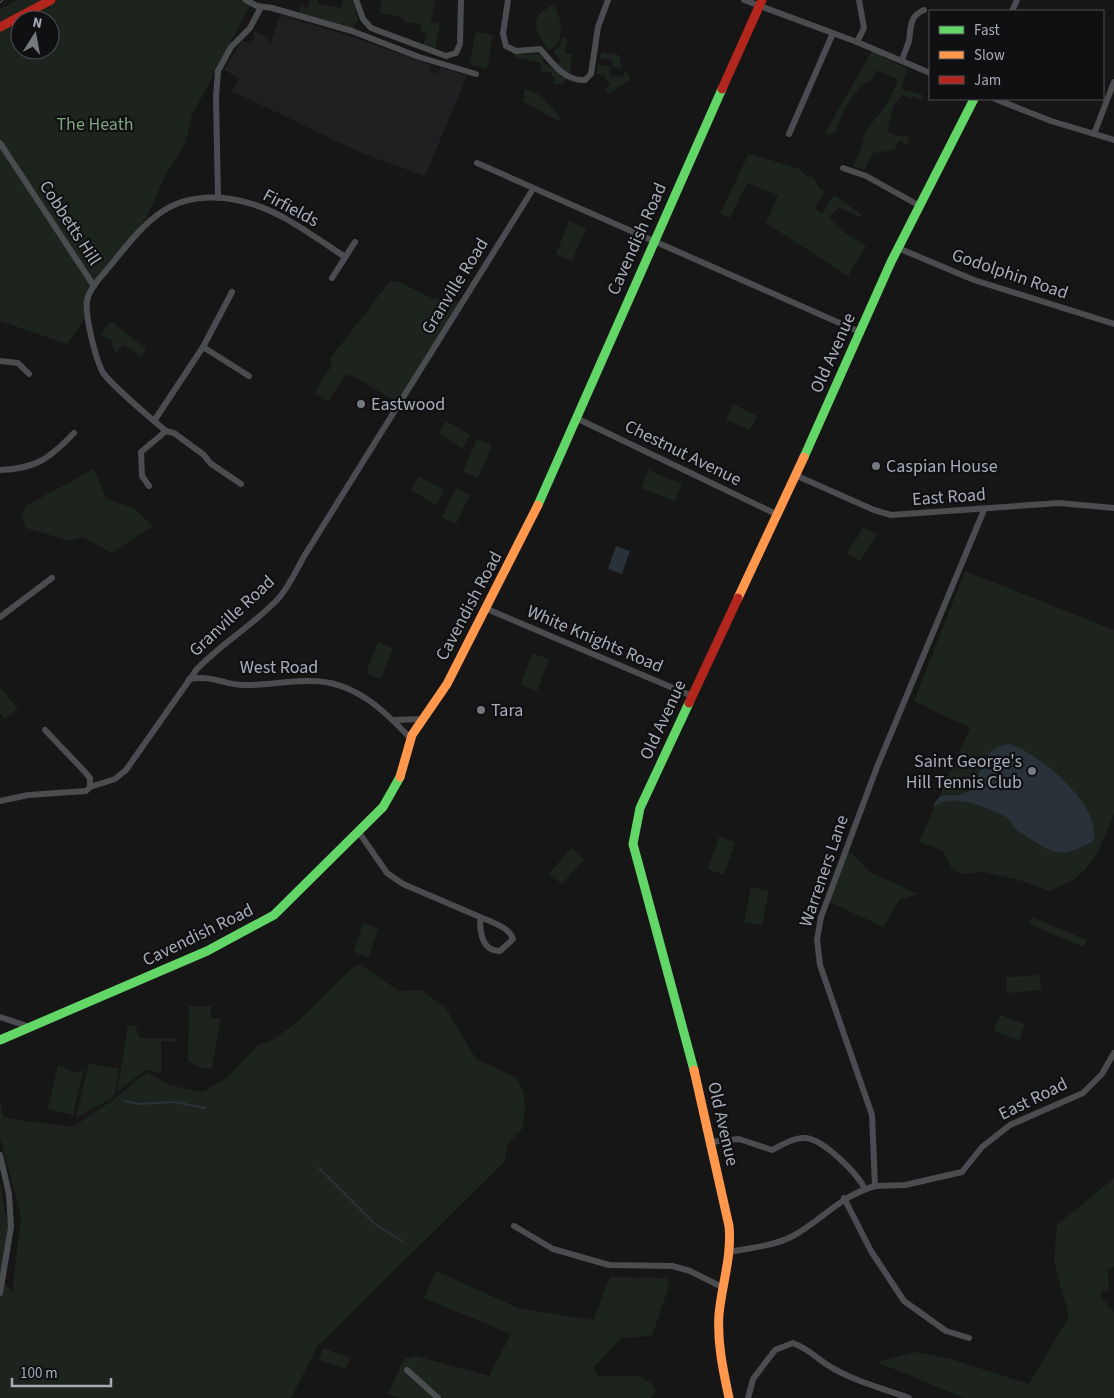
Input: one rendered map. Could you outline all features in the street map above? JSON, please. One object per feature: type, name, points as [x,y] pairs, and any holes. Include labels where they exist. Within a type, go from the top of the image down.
[{"type":"street","points":[[0,27],[51,0]]},
{"type":"street","points":[[246,0],[261,8],[272,8],[352,31],[476,74]]},
{"type":"street","points":[[356,0],[363,19],[371,28],[446,56],[456,53],[460,44],[461,0]]},
{"type":"street","points":[[508,0],[503,34],[506,46],[516,51],[540,49],[556,68],[575,81],[585,80],[591,74],[598,27],[608,0]]},
{"type":"street","points":[[744,0],[760,3],[929,73]]},
{"type":"street","points":[[856,42],[864,28],[859,0]]},
{"type":"street","name":"Cavendish Road","points":[[0,1040],[234,938],[274,915],[358,831],[391,795],[403,772],[411,739],[422,719],[447,684],[535,513],[653,241],[760,3]]},
{"type":"street","points":[[218,198],[216,97],[218,71],[231,47],[250,28],[261,8]]},
{"type":"street","points":[[902,60],[909,41],[910,24],[917,13],[924,10]]},
{"type":"street","points":[[788,134],[833,33]]},
{"type":"street","points":[[1094,134],[1114,82]]},
{"type":"street","name":"Old Avenue","points":[[729,1398],[719,1345],[719,1315],[729,1252],[730,1228],[701,1096],[633,844],[634,831],[640,808],[898,248],[973,100]]},
{"type":"street","points":[[997,100],[1114,140]]},
{"type":"street","name":"Cobbetts Hill","points":[[0,143],[94,286],[87,299],[87,312],[102,371],[166,431],[174,433],[204,455],[210,463],[241,484]]},
{"type":"street","points":[[477,163],[860,332]]},
{"type":"street","points":[[843,168],[866,176],[920,206]]},
{"type":"street","name":"Granville Road","points":[[189,679],[212,654],[276,601],[288,587],[313,541],[533,189]]},
{"type":"street","name":"Firfields","points":[[94,286],[144,224],[162,211],[184,201],[218,198],[246,202],[282,216],[345,257]]},
{"type":"street","points":[[332,278],[355,242]]},
{"type":"street","name":"Godolphin Road","points":[[898,248],[974,280],[1114,324]]},
{"type":"street","points":[[154,421],[203,347],[232,292]]},
{"type":"street","points":[[203,347],[248,376]]},
{"type":"street","points":[[0,361],[18,363],[29,374]]},
{"type":"street","name":"Chestnut Avenue","points":[[576,418],[776,514]]},
{"type":"street","points":[[145,484],[142,476],[141,452],[166,431]]},
{"type":"street","points":[[0,470],[28,467],[54,454],[74,434]]},
{"type":"street","name":"East Road","points":[[794,475],[874,510],[891,515],[984,510],[1060,503],[1114,508]]},
{"type":"street","name":"Warreners Lane","points":[[875,1186],[872,1115],[820,965],[817,940],[821,917],[863,803],[984,510]]},
{"type":"street","points":[[0,617],[52,578]]},
{"type":"street","name":"White Knights Road","points":[[487,609],[692,696]]},
{"type":"street","name":"West Road","points":[[189,679],[202,677],[241,685],[312,681],[334,684],[358,693],[380,708],[411,739]]},
{"type":"street","points":[[0,801],[28,795],[86,791],[90,787],[114,779],[126,770],[189,679]]},
{"type":"street","points":[[393,720],[422,719]]},
{"type":"street","points":[[45,730],[90,778],[90,787]]},
{"type":"street","points":[[358,831],[387,873],[403,884],[480,917],[501,926],[512,935],[513,939],[500,951],[491,949],[481,936],[480,917]]},
{"type":"street","points":[[0,1016],[30,1028]]},
{"type":"street","name":"East Road","points":[[875,1186],[905,1186],[962,1172],[982,1147],[1010,1125],[1083,1092],[1102,1074],[1114,1053]]},
{"type":"street","points":[[711,1142],[739,1139],[772,1150],[798,1139],[807,1138],[837,1157],[861,1180],[865,1189]]},
{"type":"street","points":[[0,1155],[8,1194],[11,1227],[0,1293]]},
{"type":"street","points":[[729,1252],[768,1244],[792,1236],[814,1223],[844,1198],[875,1186]]},
{"type":"street","points":[[844,1198],[871,1251],[904,1301],[946,1331],[969,1338]]},
{"type":"street","points":[[514,1226],[553,1250],[609,1266],[672,1266],[690,1271],[724,1288]]},
{"type":"street","points":[[748,1398],[753,1379],[775,1350],[793,1343],[808,1349],[825,1363],[853,1378],[909,1398]]},
{"type":"street","points":[[407,1370],[438,1398]]},
{"type":"shaded area","points":[[280,15],[353,37],[431,65],[429,70],[438,74],[440,67],[467,76],[425,176],[361,153],[232,91],[239,78],[224,70],[242,40],[247,43],[254,39],[254,31],[268,38],[267,41],[271,42]]},
{"type":"shaded area","points":[[616,546],[630,551],[622,574],[608,569]]},
{"type":"shaded area","points":[[1009,744],[1021,749],[1051,769],[1079,797],[1089,813],[1094,827],[1093,841],[1070,851],[1056,852],[1024,835],[1006,817],[979,805],[969,802],[949,801],[940,803],[933,808],[942,796],[960,795],[971,788],[976,782],[985,759],[990,752],[998,747]]},
{"type":"green space","points":[[17,0],[43,0],[24,10],[10,10],[10,18],[0,23],[0,9]]},
{"type":"green space","name":"The Heath","points":[[59,0],[253,0],[192,115],[185,144],[166,174],[147,217],[94,281],[0,137],[0,31],[10,26],[10,60],[60,60],[60,10],[40,10]]},
{"type":"green space","points":[[311,0],[318,0],[318,4],[341,8],[343,0],[352,0],[358,20],[354,28],[299,13],[301,6],[307,8]]},
{"type":"green space","points":[[382,0],[435,0],[431,22],[440,24],[435,49],[423,45],[427,34],[420,30],[421,25],[403,21],[403,18],[380,13]]},
{"type":"green space","points":[[554,5],[559,16],[561,30],[558,43],[548,50],[537,30],[536,24],[540,14],[545,9]]},
{"type":"green space","points":[[476,32],[493,35],[487,69],[469,64]]},
{"type":"green space","points":[[563,37],[567,40],[565,53],[573,55],[569,61],[571,62],[571,73],[562,84],[554,84],[555,77],[552,76],[552,73],[541,71],[540,63],[514,57],[514,54],[542,54],[544,63],[553,69],[561,61],[553,51],[559,47]]},
{"type":"green space","points":[[873,49],[883,53],[882,57],[908,69],[903,79],[902,89],[923,95],[921,100],[914,96],[911,98],[903,95],[893,106],[887,131],[895,135],[910,137],[906,145],[900,140],[894,150],[873,153],[864,170],[853,166],[862,147],[865,132],[888,102],[898,80],[876,70],[872,80],[860,88],[850,101],[841,116],[837,130],[829,135],[825,133]]},
{"type":"green space","points":[[602,52],[619,55],[622,69],[611,67],[613,60],[599,58]]},
{"type":"green space","points":[[598,64],[611,67],[610,75],[623,77],[624,71],[627,72],[631,79],[608,94],[605,89],[610,85],[604,76],[596,74]]},
{"type":"green space","points":[[524,89],[541,97],[562,120],[560,122],[522,101],[525,99]]},
{"type":"green space","points":[[0,148],[92,287],[85,318],[67,344],[0,321]]},
{"type":"green space","points":[[749,153],[799,169],[806,176],[813,177],[820,189],[825,191],[815,208],[822,213],[834,195],[863,215],[859,217],[839,207],[830,216],[831,220],[845,233],[866,246],[848,276],[766,223],[778,195],[747,183],[730,218],[720,214]]},
{"type":"green space","points":[[569,221],[586,229],[572,261],[556,254]]},
{"type":"green space","points":[[390,281],[401,283],[434,298],[465,302],[399,404],[357,378],[346,374],[328,402],[314,393],[332,365],[330,359]]},
{"type":"green space","points":[[111,321],[146,349],[141,357],[124,345],[115,353],[111,340],[101,335]]},
{"type":"green space","points":[[733,404],[757,416],[750,430],[726,419]]},
{"type":"green space","points":[[446,421],[470,435],[462,449],[439,433]]},
{"type":"green space","points":[[477,439],[492,445],[478,478],[463,472]]},
{"type":"green space","points":[[94,469],[106,499],[132,507],[153,526],[111,553],[83,537],[70,541],[26,528],[21,514],[27,505]]},
{"type":"green space","points":[[648,470],[682,484],[675,501],[641,488]]},
{"type":"green space","points":[[419,476],[444,490],[436,505],[411,490]]},
{"type":"green space","points":[[456,488],[470,495],[456,524],[442,517]]},
{"type":"green space","points":[[864,527],[877,535],[860,561],[847,553]]},
{"type":"green space","name":"Saint George's Hill Tennis Club","points":[[965,571],[1114,630],[1114,814],[1098,852],[1085,870],[1073,880],[1050,891],[1022,881],[984,872],[962,874],[953,870],[942,850],[919,842],[970,728],[914,701]]},
{"type":"green space","points":[[378,642],[393,648],[381,679],[366,673]]},
{"type":"green space","points":[[532,653],[549,659],[537,691],[521,685]]},
{"type":"green space","points":[[0,687],[18,709],[4,719],[0,714]]},
{"type":"green space","points":[[719,837],[735,842],[724,875],[708,869]]},
{"type":"green space","points":[[571,848],[584,859],[562,884],[549,874]]},
{"type":"green space","points":[[847,851],[852,853],[868,871],[918,894],[900,899],[883,927],[828,901]]},
{"type":"green space","points":[[751,887],[769,891],[762,925],[744,922]]},
{"type":"green space","points":[[1032,917],[1087,940],[1083,947],[1029,924]]},
{"type":"green space","points":[[363,923],[378,928],[369,957],[354,952]]},
{"type":"green space","points":[[360,964],[399,991],[421,990],[445,1007],[476,1059],[517,1078],[524,1095],[525,1107],[522,1129],[509,1142],[504,1162],[317,1347],[291,1398],[0,1398],[0,1181],[5,1213],[11,1227],[4,1282],[12,1292],[21,1216],[0,1138],[0,1102],[4,1118],[73,1127],[110,1102],[147,1072],[169,1085],[202,1092],[227,1078],[257,1046],[274,1039],[296,1023],[349,971]]},
{"type":"green space","points":[[1040,975],[1041,990],[1007,993],[1006,977]]},
{"type":"green space","points":[[189,1006],[211,1006],[211,1018],[221,1018],[212,1068],[202,1068],[188,1061]]},
{"type":"green space","points":[[1000,1015],[1025,1024],[1019,1040],[994,1031]]},
{"type":"green space","points":[[128,1025],[136,1026],[138,1036],[143,1038],[176,1038],[175,1042],[161,1041],[161,1073],[146,1070],[117,1092]]},
{"type":"green space","points":[[89,1063],[119,1069],[114,1097],[76,1118]]},
{"type":"green space","points":[[58,1065],[74,1072],[83,1071],[73,1115],[48,1109]]},
{"type":"green space","points":[[1114,1178],[1114,1267],[1108,1270],[1109,1291],[1102,1291],[1100,1296],[1114,1312],[1114,1398],[964,1398],[877,1362],[916,1352],[951,1359],[1029,1384],[1069,1317],[1054,1262],[1057,1225]]},
{"type":"green space","points":[[436,1271],[518,1308],[593,1320],[610,1277],[666,1278],[669,1286],[652,1336],[621,1338],[594,1367],[597,1376],[639,1376],[650,1382],[656,1392],[651,1398],[399,1398],[388,1394],[404,1359],[416,1356],[489,1376],[511,1334],[424,1298]]},
{"type":"green space","points":[[323,1348],[350,1358],[346,1369],[319,1360]]},
{"type":"waterway","points":[[124,1101],[140,1104],[175,1102],[205,1108]]},
{"type":"waterway","points":[[319,1168],[375,1224],[402,1241]]},
{"type":"traffic: fast","points":[[538,505],[722,89]]},
{"type":"traffic: fast","points":[[804,457],[891,262],[973,100]]},
{"type":"traffic: fast","points":[[689,703],[640,808],[633,844],[694,1070]]},
{"type":"traffic: fast","points":[[0,1040],[207,951],[274,915],[383,807],[400,777]]},
{"type":"traffic: slow","points":[[738,598],[804,457]]},
{"type":"traffic: slow","points":[[400,777],[412,735],[447,684],[538,505]]},
{"type":"traffic: slow","points":[[694,1070],[729,1226],[729,1248],[719,1314],[721,1356],[729,1398]]},
{"type":"traffic: jam","points":[[0,27],[51,0]]},
{"type":"traffic: jam","points":[[722,89],[762,0]]},
{"type":"traffic: jam","points":[[689,703],[738,598]]},
{"type":"place","name":"Eastwood","points":[[361,404]]},
{"type":"place","name":"Caspian House","points":[[876,466]]},
{"type":"place","name":"Tara","points":[[481,710]]},
{"type":"place","name":"Saint George's Hill Tennis Club","points":[[1032,771]]}]
